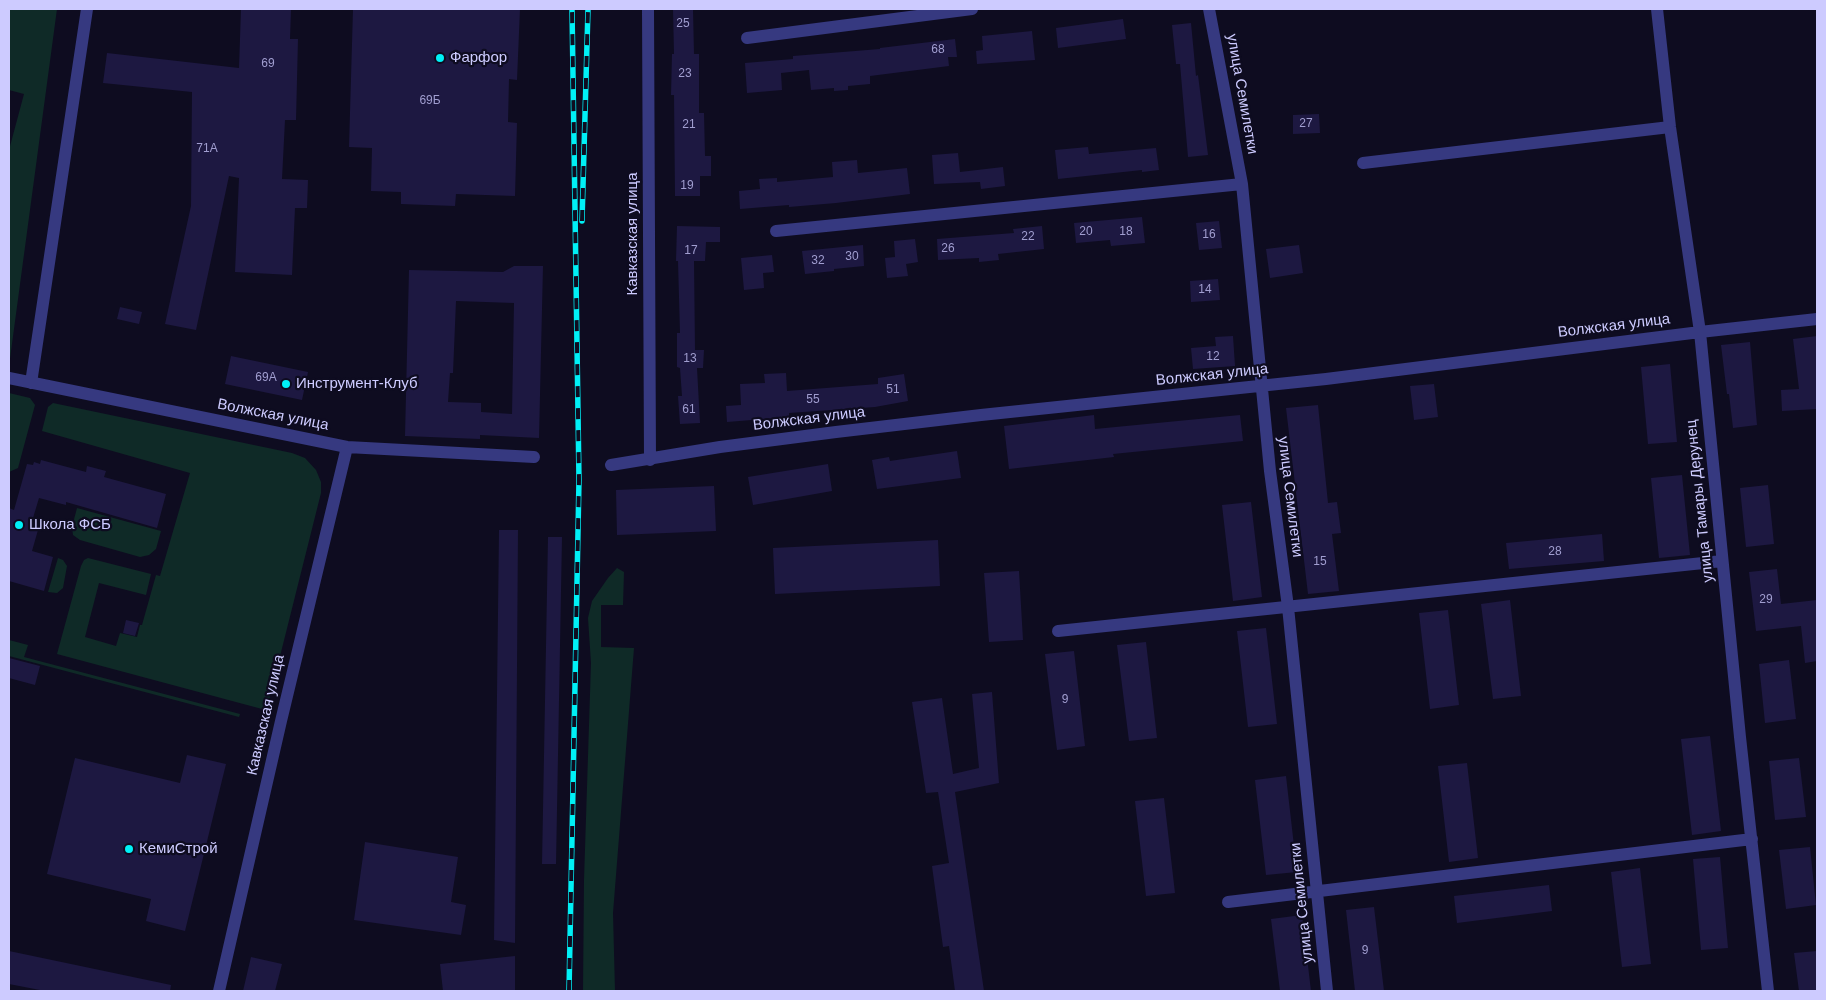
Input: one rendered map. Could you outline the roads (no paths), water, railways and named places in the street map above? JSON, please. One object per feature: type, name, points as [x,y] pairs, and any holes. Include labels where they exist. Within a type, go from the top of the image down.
[{"type":"street","points":[[31,383],[87,9]]},
{"type":"street","name":"Кавказская улица","points":[[648,9],[650,460]]},
{"type":"street","points":[[747,38],[972,9]]},
{"type":"street","name":"улица Семилетки","points":[[1209,9],[1242,184],[1261,386],[1288,607],[1327,991]]},
{"type":"street","name":"улица Тамары Дерунец","points":[[1657,9],[1670,127],[1700,332],[1740,737],[1768,991]]},
{"type":"street","points":[[1363,163],[1670,127]]},
{"type":"street","points":[[776,231],[1242,184]]},
{"type":"street","name":"Волжская улица","points":[[611,465],[720,447],[856,430],[1261,386],[1817,319]]},
{"type":"street","name":"Волжская улица","points":[[9,378],[348,447],[534,458]]},
{"type":"street","name":"Кавказская улица","points":[[219,991],[281,721],[348,447]]},
{"type":"street","points":[[1058,631],[1722,561]]},
{"type":"street","points":[[1228,902],[1752,839]]},
{"type":"railway","points":[[569,991],[579,480],[572,9]]},
{"type":"railway","points":[[582,221],[588,9]]},
{"type":"place","name":"Фарфор","points":[[440,58]]},
{"type":"place","name":"Инструмент-Клуб","points":[[286,384]]},
{"type":"place","name":"Школа ФСБ","points":[[19,525]]},
{"type":"place","name":"КемиСтрой","points":[[129,849]]}]
